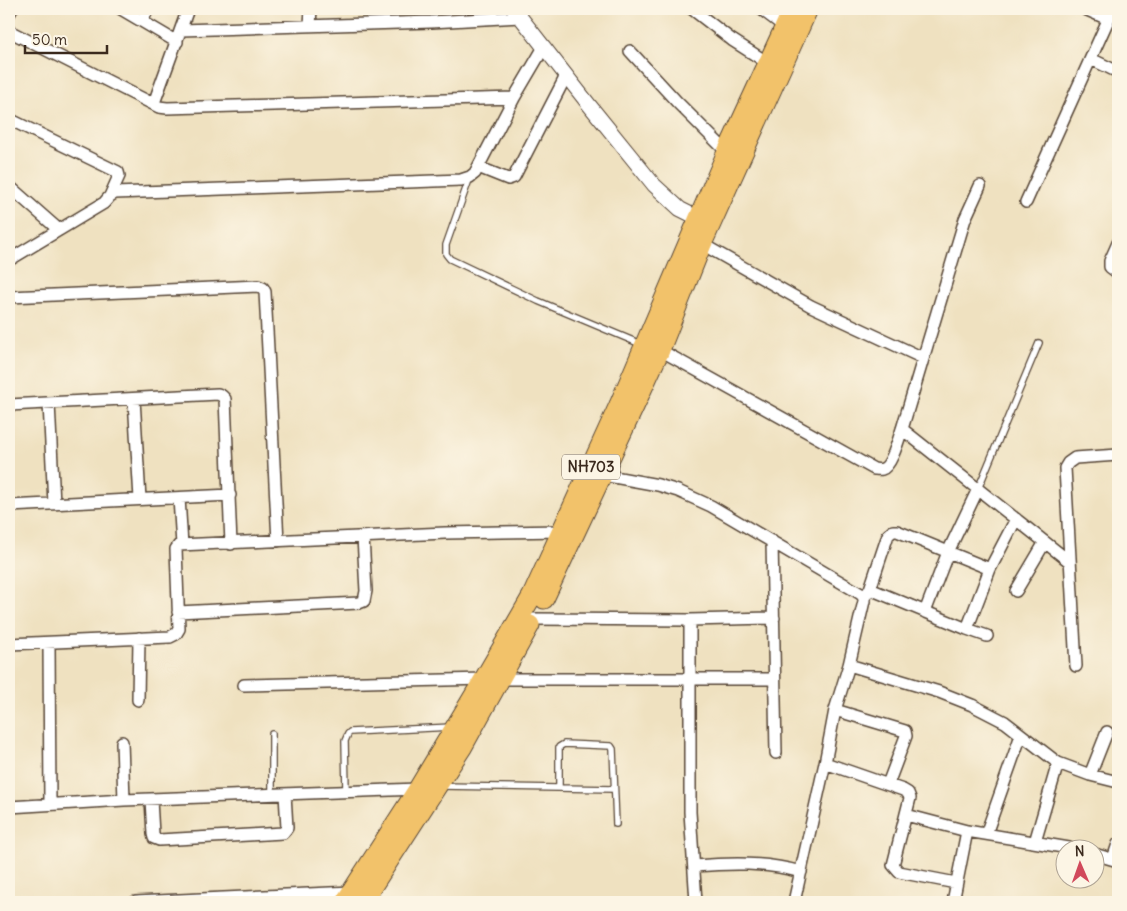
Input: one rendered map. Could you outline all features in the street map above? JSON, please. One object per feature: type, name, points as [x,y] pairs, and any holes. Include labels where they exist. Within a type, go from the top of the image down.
[{"type":"highway","name":"NH703","points":[[427,788],[455,727],[492,679],[533,619],[568,534],[652,348],[702,244],[705,222],[727,152],[793,9]]},
{"type":"highway","name":"NH703","points":[[353,899],[427,788],[462,746],[532,596],[603,475],[652,348],[705,222],[808,9]]},
{"type":"street","points":[[9,14],[12,9]]},
{"type":"street","points":[[121,9],[177,42]]},
{"type":"street","points":[[142,21],[148,9]]},
{"type":"street","points":[[154,104],[188,9]]},
{"type":"street","points":[[310,25],[311,9]]},
{"type":"street","points":[[692,9],[732,40],[768,63]]},
{"type":"street","points":[[761,9],[785,27]]},
{"type":"street","points":[[1026,202],[1110,14],[1085,9]]},
{"type":"street","points":[[181,30],[431,22],[518,13],[654,185],[680,209],[705,222]]},
{"type":"street","points":[[9,31],[154,104],[174,109],[514,98]]},
{"type":"street","points":[[110,196],[120,193],[461,180],[470,177],[478,167],[514,98],[544,47]]},
{"type":"street","points":[[630,51],[727,152]]},
{"type":"street","points":[[1090,59],[1118,72]]},
{"type":"street","points":[[478,167],[508,179],[514,177],[566,76]]},
{"type":"street","points":[[9,119],[118,172],[119,176],[110,196],[104,204],[9,260]]},
{"type":"street","points":[[9,186],[59,230]]},
{"type":"street","points":[[652,348],[874,469],[882,470],[887,466],[902,429],[965,219],[980,186]]},
{"type":"street","points":[[1118,243],[1110,261],[1110,267],[1118,273]]},
{"type":"street","points":[[702,244],[778,289],[923,358]]},
{"type":"street","points":[[9,297],[258,286],[263,288],[265,292],[278,541]]},
{"type":"street","points":[[9,405],[218,394],[222,396],[225,399],[231,544]]},
{"type":"street","points":[[134,399],[140,499]]},
{"type":"street","points":[[49,403],[54,504]]},
{"type":"street","points":[[902,429],[1070,562]]},
{"type":"street","points":[[1076,666],[1065,468],[1068,462],[1075,458],[1118,455]]},
{"type":"street","points":[[603,475],[678,491],[712,506],[861,594],[867,593],[925,612],[987,636]]},
{"type":"street","points":[[925,612],[948,552],[978,488]]},
{"type":"street","points":[[9,506],[230,495]]},
{"type":"street","points":[[179,498],[182,545]]},
{"type":"street","points":[[967,629],[990,569],[1016,519]]},
{"type":"street","points":[[794,902],[835,710],[849,664],[864,601],[888,534],[892,531],[897,531],[990,569]]},
{"type":"street","points":[[9,644],[170,637],[176,634],[179,629],[176,549],[179,545],[480,532],[568,534]]},
{"type":"street","points":[[178,612],[359,603],[364,601],[366,591],[363,537]]},
{"type":"street","points":[[772,541],[776,753]]},
{"type":"street","points":[[1016,591],[1045,542]]},
{"type":"street","points":[[533,619],[690,620],[774,618]]},
{"type":"street","points":[[690,620],[690,812],[696,902]]},
{"type":"street","points":[[138,700],[139,638]]},
{"type":"street","points":[[49,643],[50,804]]},
{"type":"street","points":[[849,664],[947,695],[1005,722],[1058,763],[1090,775],[1118,782]]},
{"type":"street","points":[[244,685],[492,679],[774,679]]},
{"type":"street","points":[[835,710],[905,731],[906,736],[888,784]]},
{"type":"street","points":[[1090,775],[1107,732]]},
{"type":"street","points":[[986,834],[1021,735]]},
{"type":"street","points":[[122,742],[124,800]]},
{"type":"street","points":[[825,763],[888,784],[908,793],[910,798],[893,865],[895,869],[898,872],[956,883]]},
{"type":"street","points":[[1035,842],[1058,763]]},
{"type":"street","points":[[9,807],[124,800],[427,788]]},
{"type":"street","points":[[151,800],[153,834],[154,838],[159,840],[283,833],[287,828],[285,794]]},
{"type":"street","points":[[906,815],[967,831],[1054,845]]},
{"type":"street","points":[[953,902],[967,831]]},
{"type":"street","points":[[1116,860],[1118,844]]},
{"type":"street","points":[[694,866],[736,863],[762,864],[783,866],[801,872]]},
{"type":"street","points":[[135,902],[353,899]]},
{"type":"lane","points":[[470,177],[446,245],[446,254],[450,258],[538,301],[652,348]]},
{"type":"lane","points":[[978,488],[1039,343]]},
{"type":"lane","points":[[346,791],[345,741],[350,732],[455,727]]},
{"type":"lane","points":[[272,734],[272,794]]},
{"type":"lane","points":[[559,788],[559,748],[564,744],[611,746],[613,749],[616,824]]},
{"type":"lane","points":[[427,788],[614,790]]}]
